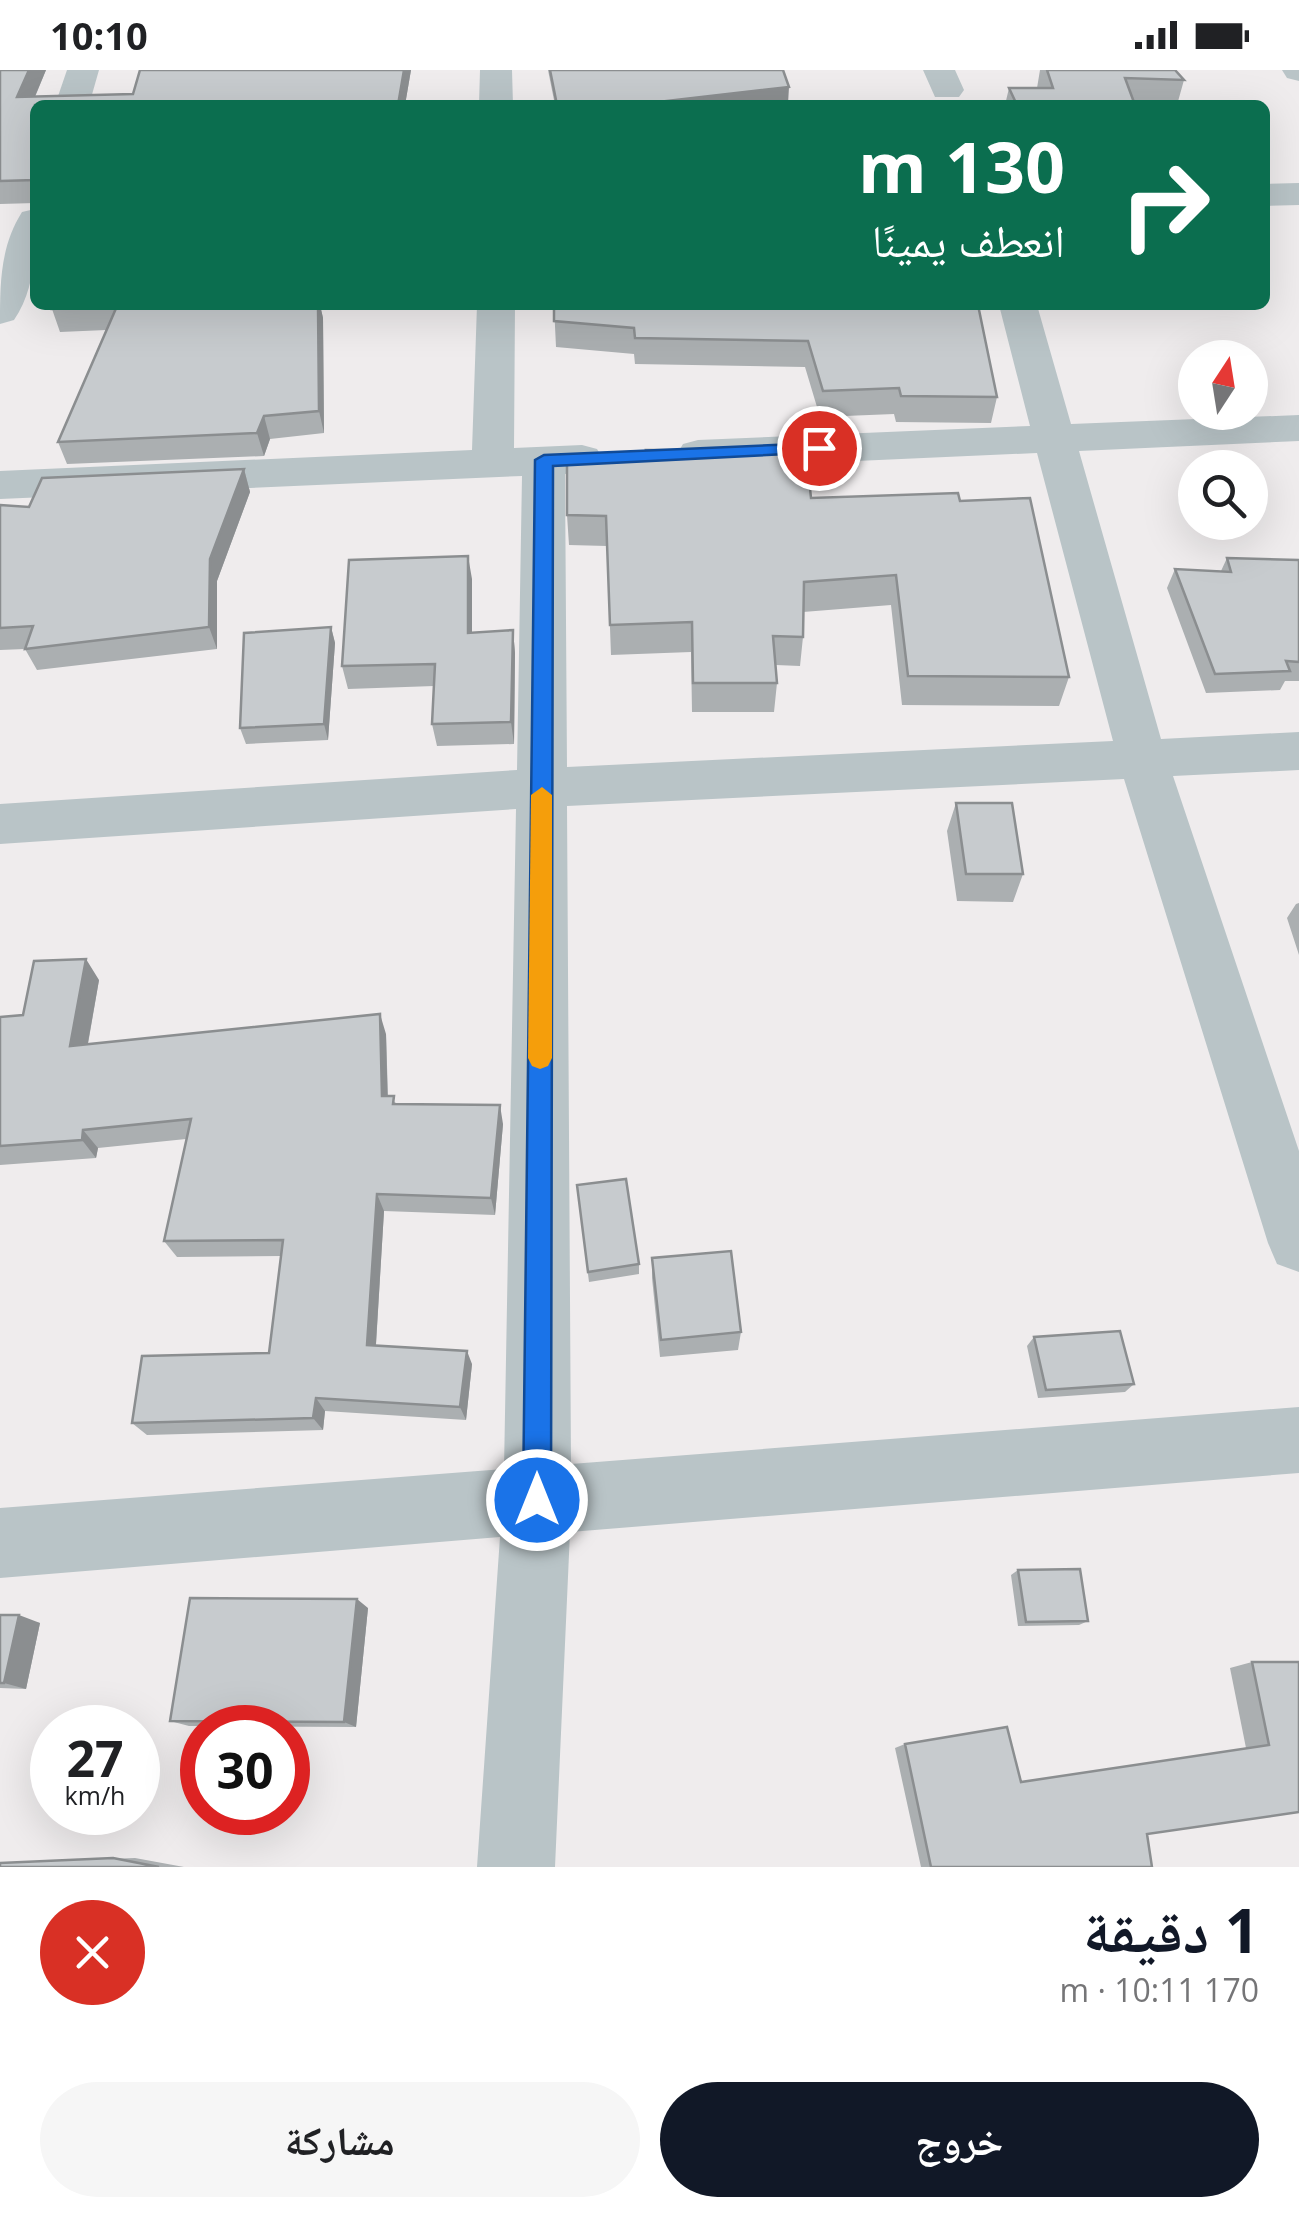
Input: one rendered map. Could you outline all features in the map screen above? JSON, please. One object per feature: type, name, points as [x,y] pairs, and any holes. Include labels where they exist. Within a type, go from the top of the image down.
[{"type":"street","points":[[74,100],[83,70]]},
{"type":"street","points":[[496,70],[496,100]]},
{"type":"street","points":[[1270,195],[1299,194]]},
{"type":"street","points":[[0,312],[25,230]]},
{"type":"street","points":[[497,310],[518,462],[542,788],[537,1500],[516,1867]]},
{"type":"street","points":[[1019,310],[1142,758],[1299,1242]]},
{"type":"street","points":[[0,486],[1299,428]]},
{"type":"street","points":[[0,824],[542,788],[1299,751]]},
{"type":"street","points":[[0,1543],[1299,1440]]},
{"type":"building","points":[[0,70],[29,70],[17,97],[133,94],[140,70],[404,70],[399,100],[30,100],[30,180],[0,181]]},
{"type":"building","points":[[550,70],[783,70],[789,87],[676,100],[556,100]]},
{"type":"building","points":[[1047,70],[1175,70],[1184,80],[1125,78],[1133,100],[1015,100],[1009,88],[1053,88]]},
{"type":"building","points":[[115,310],[318,310],[319,411],[264,416],[257,433],[58,442]]},
{"type":"building","points":[[554,310],[979,310],[997,397],[901,396],[899,388],[823,391],[808,341],[635,338],[634,328],[554,321]]},
{"type":"building","points":[[646,450],[806,450],[811,498],[958,493],[960,501],[1030,498],[1069,677],[908,676],[896,575],[804,582],[803,637],[773,636],[777,683],[693,683],[692,622],[610,625],[606,516],[567,515],[567,458],[647,454]]},
{"type":"building","points":[[244,469],[210,559],[209,627],[25,649],[33,626],[0,628],[0,505],[29,507],[42,478]]},
{"type":"building","points":[[468,556],[468,633],[513,630],[511,722],[432,724],[435,664],[342,666],[349,560]]},
{"type":"building","points":[[1227,558],[1299,560],[1299,662],[1286,661],[1290,671],[1215,674],[1175,569],[1231,572]]},
{"type":"building","points":[[331,627],[324,724],[240,728],[244,633]]},
{"type":"building","points":[[956,803],[1012,803],[1023,874],[966,874]]},
{"type":"building","points":[[86,959],[70,1046],[380,1014],[382,1096],[394,1096],[393,1104],[500,1105],[491,1198],[377,1194],[367,1345],[467,1351],[460,1407],[316,1398],[313,1418],[132,1423],[142,1356],[269,1353],[283,1240],[164,1241],[191,1119],[83,1130],[82,1140],[0,1146],[0,1017],[23,1015],[34,961]]},
{"type":"building","points":[[626,1179],[639,1264],[588,1272],[577,1185]]},
{"type":"building","points":[[731,1251],[741,1332],[661,1340],[652,1258]]},
{"type":"building","points":[[1120,1331],[1134,1384],[1046,1390],[1034,1337]]},
{"type":"building","points":[[1080,1569],[1088,1621],[1026,1622],[1018,1570]]},
{"type":"building","points":[[190,1598],[357,1599],[344,1722],[310,1722],[310,1705],[180,1705],[180,1721],[170,1721]]},
{"type":"building","points":[[0,1615],[19,1615],[4,1683],[0,1683]]},
{"type":"building","points":[[1252,1662],[1299,1662],[1299,1812],[1147,1834],[1152,1867],[931,1867],[905,1744],[1007,1727],[1021,1782],[1269,1745]]},
{"type":"building","points":[[113,1858],[159,1867],[0,1867],[0,1863]]},
{"type":"slow traffic","points":[[540,1058],[542,795]]},
{"type":"route","points":[[537,1500],[544,460],[819,448]]}]
